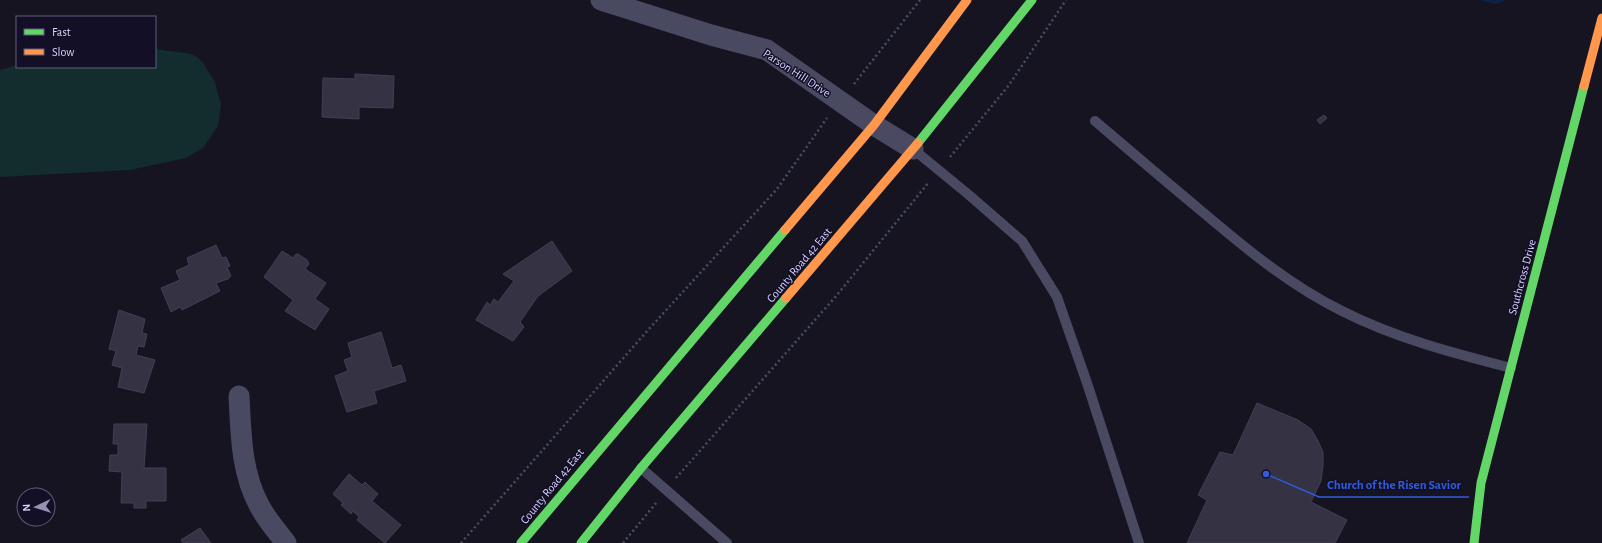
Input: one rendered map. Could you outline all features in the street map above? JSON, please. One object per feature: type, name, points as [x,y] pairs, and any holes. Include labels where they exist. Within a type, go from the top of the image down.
[{"type":"main road","name":"County Road 42 East","points":[[521,543],[606,440],[874,125],[967,0]]},
{"type":"main road","name":"County Road 42 East","points":[[581,543],[641,468],[913,149],[1032,0]]},
{"type":"main road","name":"Southcross Drive","points":[[1474,543],[1481,483],[1602,18]]},
{"type":"street","name":"Parson Hill Drive","points":[[601,0],[711,35],[767,50],[874,125],[913,149]]},
{"type":"street","points":[[238,396],[243,458],[252,490],[258,505],[286,543]]},
{"type":"lane","points":[[1095,121],[1249,252],[1295,285],[1342,311],[1391,332],[1431,347],[1511,368]]},
{"type":"lane","points":[[913,149],[1022,241],[1057,296],[1088,383],[1139,543]]},
{"type":"lane","points":[[641,468],[727,543]]},
{"type":"path","points":[[461,543],[648,330],[777,189],[821,126],[920,0]]},
{"type":"path","points":[[623,543],[667,490],[837,295],[1009,85],[1066,0]]},
{"type":"green space","points":[[156,49],[192,54],[201,60],[215,82],[221,105],[218,126],[203,148],[186,158],[130,170],[0,177],[0,70],[16,65],[16,68],[156,68]]},
{"type":"water","points":[[1479,0],[1507,0],[1495,4]]},
{"type":"building","points":[[355,74],[394,76],[393,108],[359,107],[359,119],[322,117],[323,78],[355,79]]},
{"type":"building","points":[[1324,115],[1327,118],[1320,124],[1317,120]]},
{"type":"building","points":[[552,241],[572,271],[538,296],[520,322],[524,327],[513,341],[476,320],[487,302],[490,305],[494,299],[498,302],[514,281],[503,274]]},
{"type":"building","points":[[216,245],[222,258],[226,257],[230,266],[227,267],[231,276],[228,279],[216,283],[220,291],[182,310],[180,307],[171,312],[161,288],[180,280],[176,271],[189,265],[187,258]]},
{"type":"building","points":[[282,251],[293,258],[296,254],[298,254],[307,260],[309,264],[305,269],[326,283],[315,299],[329,309],[315,330],[285,311],[293,300],[264,277]]},
{"type":"building","points":[[119,310],[145,319],[142,333],[147,334],[144,347],[138,346],[136,355],[155,360],[144,393],[118,387],[122,368],[112,365],[116,351],[109,349]]},
{"type":"building","points":[[381,332],[392,368],[401,365],[406,381],[374,391],[377,403],[347,412],[335,376],[348,371],[344,360],[352,357],[348,343]]},
{"type":"building","points":[[1257,403],[1298,420],[1311,429],[1318,441],[1323,452],[1323,466],[1321,481],[1311,502],[1347,520],[1335,543],[1187,543],[1207,500],[1198,495],[1220,452],[1233,455]]},
{"type":"building","points":[[114,424],[147,424],[144,468],[166,468],[166,501],[146,501],[146,508],[134,508],[134,503],[121,503],[122,472],[109,471],[110,455],[118,455],[118,444],[113,444]]},
{"type":"building","points":[[349,474],[362,485],[365,482],[378,494],[372,501],[401,525],[385,543],[357,520],[359,517],[353,511],[351,514],[341,505],[343,503],[333,494]]},
{"type":"building","points":[[200,528],[211,543],[183,543],[181,540]]},
{"type":"traffic: fast","points":[[918,143],[1032,0]]},
{"type":"traffic: fast","points":[[1474,543],[1481,483],[1584,86]]},
{"type":"traffic: fast","points":[[521,543],[785,230]]},
{"type":"traffic: fast","points":[[581,543],[641,468],[786,298]]},
{"type":"traffic: slow","points":[[785,230],[874,125],[967,0]]},
{"type":"traffic: slow","points":[[1584,86],[1602,18]]},
{"type":"traffic: slow","points":[[786,298],[918,143]]},
{"type":"place","name":"Church of the Risen Savior","points":[[1266,474]]}]
